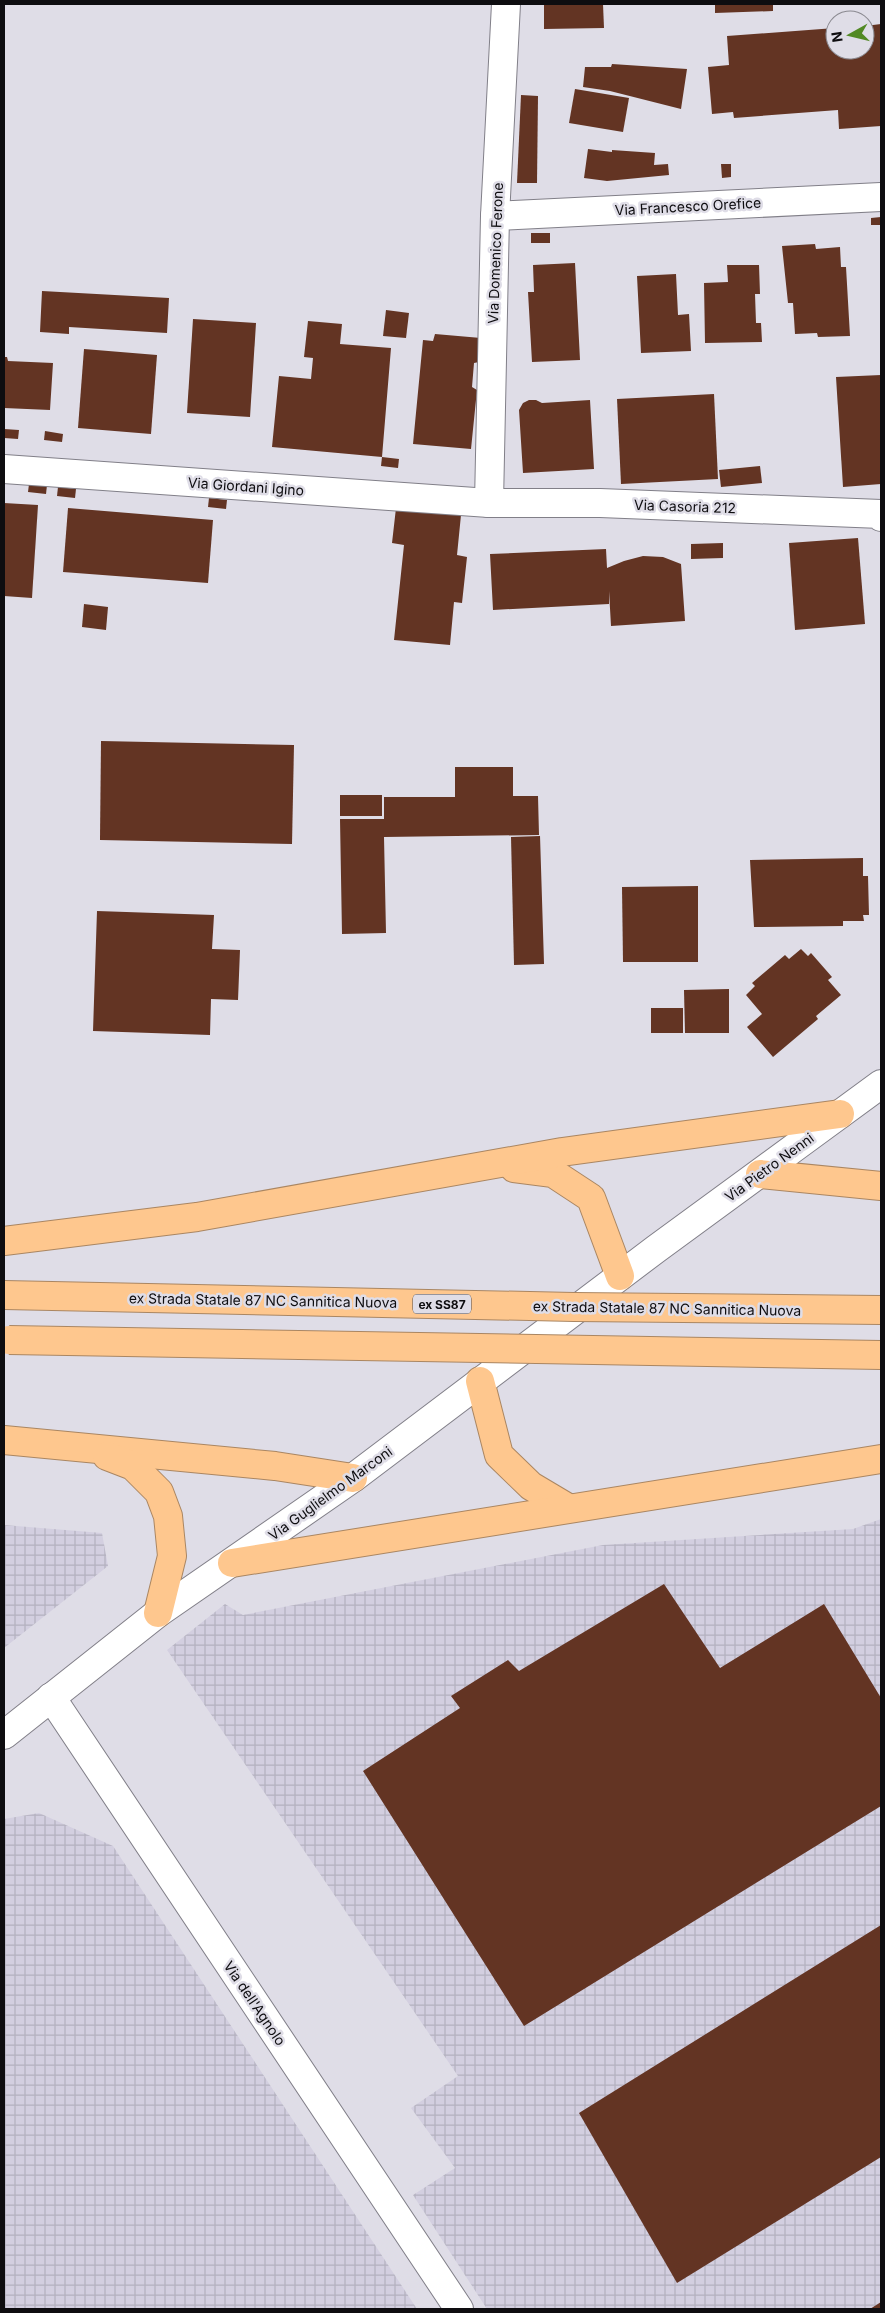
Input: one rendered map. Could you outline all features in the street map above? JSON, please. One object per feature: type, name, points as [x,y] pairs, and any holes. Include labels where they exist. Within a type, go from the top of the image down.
[{"type":"highway","points":[[4,1241],[197,1217],[572,1150],[840,1114]]},
{"type":"highway","points":[[489,1164],[553,1174],[591,1198],[620,1276]]},
{"type":"highway","points":[[760,1174],[881,1186]]},
{"type":"highway","name":"ex Strada Statale 87 NC Sannitica Nuova","points":[[4,1295],[574,1307],[881,1310]]},
{"type":"highway","points":[[4,1340],[881,1355]]},
{"type":"highway","points":[[480,1382],[499,1456],[531,1486],[568,1508]]},
{"type":"highway","points":[[4,1440],[275,1466],[353,1478]]},
{"type":"highway","points":[[82,1447],[133,1466],[159,1492],[168,1516],[172,1556],[158,1612]]},
{"type":"highway","points":[[232,1564],[568,1508],[881,1459]]},
{"type":"street","name":"Via Domenico Ferone","points":[[489,503],[495,216],[506,4]]},
{"type":"street","name":"Via Francesco Orefice","points":[[495,216],[881,197]]},
{"type":"street","name":"Via Giordani Igino","points":[[4,468],[489,503]]},
{"type":"street","name":"Via Casoria 212","points":[[489,503],[600,503],[881,515]]},
{"type":"street","name":"Via Pietro Nenni","points":[[656,1249],[881,1084]]},
{"type":"street","name":"Via Guglielmo Marconi","points":[[4,1736],[158,1612],[232,1564],[353,1478],[656,1249]]},
{"type":"street","name":"Via dell'Agnolo","points":[[51,1697],[459,2309]]},
{"type":"shaded area","points":[[881,1519],[881,2309],[487,2309],[413,2195],[455,2168],[411,2108],[458,2076],[167,1650],[225,1604],[243,1615],[603,1545],[853,1529]]},
{"type":"shaded area","points":[[4,1525],[102,1533],[108,1566],[4,1648]]},
{"type":"shaded area","points":[[39,1813],[113,1846],[417,2309],[4,2309],[4,1819]]},
{"type":"building","points":[[544,4],[603,4],[604,28],[544,29]]},
{"type":"building","points":[[715,4],[773,4],[773,11],[715,13]]},
{"type":"building","points":[[881,24],[881,126],[839,129],[838,110],[734,118],[733,112],[712,114],[708,67],[729,65],[727,36],[825,29],[825,60],[875,60],[875,25]]},
{"type":"building","points":[[612,64],[687,69],[681,109],[610,91],[583,87],[585,67],[611,67]]},
{"type":"building","points":[[575,89],[629,98],[623,132],[569,123]]},
{"type":"building","points":[[521,95],[538,96],[537,183],[517,183]]},
{"type":"building","points":[[588,149],[612,152],[612,150],[655,153],[654,165],[668,164],[669,175],[607,181],[584,178]]},
{"type":"building","points":[[721,164],[731,164],[731,177],[722,178]]},
{"type":"building","points":[[881,217],[881,225],[871,225],[871,218]]},
{"type":"building","points":[[531,233],[550,233],[550,243],[531,243]]},
{"type":"building","points":[[815,244],[816,249],[840,247],[841,267],[846,267],[850,336],[818,337],[817,333],[795,334],[793,303],[788,303],[782,246]]},
{"type":"building","points":[[575,263],[580,360],[532,362],[528,292],[534,292],[533,265]]},
{"type":"building","points":[[727,265],[759,265],[760,294],[755,294],[756,323],[761,323],[762,342],[705,343],[704,283],[728,282]]},
{"type":"building","points":[[676,274],[678,315],[689,314],[691,351],[641,353],[637,276]]},
{"type":"building","points":[[42,291],[169,298],[167,333],[69,327],[69,334],[40,332]]},
{"type":"building","points":[[386,310],[409,313],[406,338],[383,336]]},
{"type":"building","points":[[193,319],[256,323],[250,417],[187,413]]},
{"type":"building","points":[[308,321],[342,324],[340,344],[391,348],[382,457],[272,447],[279,376],[311,379],[313,358],[304,357]]},
{"type":"building","points":[[435,334],[481,338],[479,362],[474,363],[472,387],[477,390],[471,449],[413,444],[423,340],[433,341]]},
{"type":"building","points":[[84,349],[157,355],[151,434],[78,428]]},
{"type":"building","points":[[4,357],[7,357],[8,361],[53,363],[50,410],[4,408]]},
{"type":"building","points":[[881,375],[881,484],[843,487],[836,377]]},
{"type":"building","points":[[714,394],[718,479],[621,484],[617,399]]},
{"type":"building","points":[[529,400],[536,400],[542,403],[590,400],[594,469],[523,473],[519,410],[523,403]]},
{"type":"building","points":[[4,429],[19,430],[18,439],[4,438]]},
{"type":"building","points":[[45,431],[63,434],[62,442],[44,440]]},
{"type":"building","points":[[382,457],[399,459],[398,468],[381,466]]},
{"type":"building","points":[[760,466],[762,483],[721,487],[719,470]]},
{"type":"building","points":[[29,484],[47,485],[46,494],[28,492]]},
{"type":"building","points":[[58,487],[76,489],[75,498],[57,496]]},
{"type":"building","points":[[209,498],[227,500],[226,509],[208,507]]},
{"type":"building","points":[[4,503],[38,505],[32,598],[4,596]]},
{"type":"building","points":[[68,508],[213,520],[208,583],[63,572]]},
{"type":"building","points":[[396,508],[461,515],[457,555],[467,557],[462,603],[454,602],[450,645],[394,640],[404,545],[392,543]]},
{"type":"building","points":[[858,538],[865,624],[795,630],[789,543]]},
{"type":"building","points":[[723,543],[723,558],[691,559],[691,544]]},
{"type":"building","points":[[606,549],[607,568],[643,556],[663,557],[681,564],[685,621],[611,626],[609,591],[609,604],[493,610],[490,554]]},
{"type":"building","points":[[84,604],[108,607],[106,630],[82,627]]},
{"type":"building","points":[[101,741],[294,745],[292,844],[100,840]]},
{"type":"building","points":[[455,767],[513,767],[513,796],[538,796],[539,835],[384,837],[386,933],[342,934],[340,819],[384,819],[384,797],[455,797]]},
{"type":"building","points":[[340,795],[382,795],[382,816],[340,816]]},
{"type":"building","points":[[540,836],[544,964],[514,965],[511,837]]},
{"type":"building","points":[[863,858],[863,876],[868,876],[869,915],[863,915],[864,921],[843,921],[843,926],[754,927],[750,860]]},
{"type":"building","points":[[698,886],[698,962],[623,962],[622,887]]},
{"type":"building","points":[[97,911],[214,915],[212,949],[240,950],[238,1000],[211,999],[210,1035],[93,1031]]},
{"type":"building","points":[[801,949],[808,956],[811,953],[832,977],[828,980],[841,995],[816,1016],[818,1019],[773,1057],[747,1027],[762,1014],[746,995],[755,986],[752,983],[785,955],[789,959]]},
{"type":"building","points":[[729,989],[729,1033],[685,1033],[684,990]]},
{"type":"building","points":[[651,1008],[683,1008],[683,1033],[651,1033]]},
{"type":"building","points":[[664,1584],[720,1668],[824,1604],[881,1698],[881,1806],[524,2026],[363,1771],[460,1708],[451,1696],[508,1660],[519,1671]]},
{"type":"building","points":[[881,1925],[881,2157],[677,2283],[579,2113]]},
{"type":"building","points":[[881,2302],[881,2309],[870,2309]]}]
